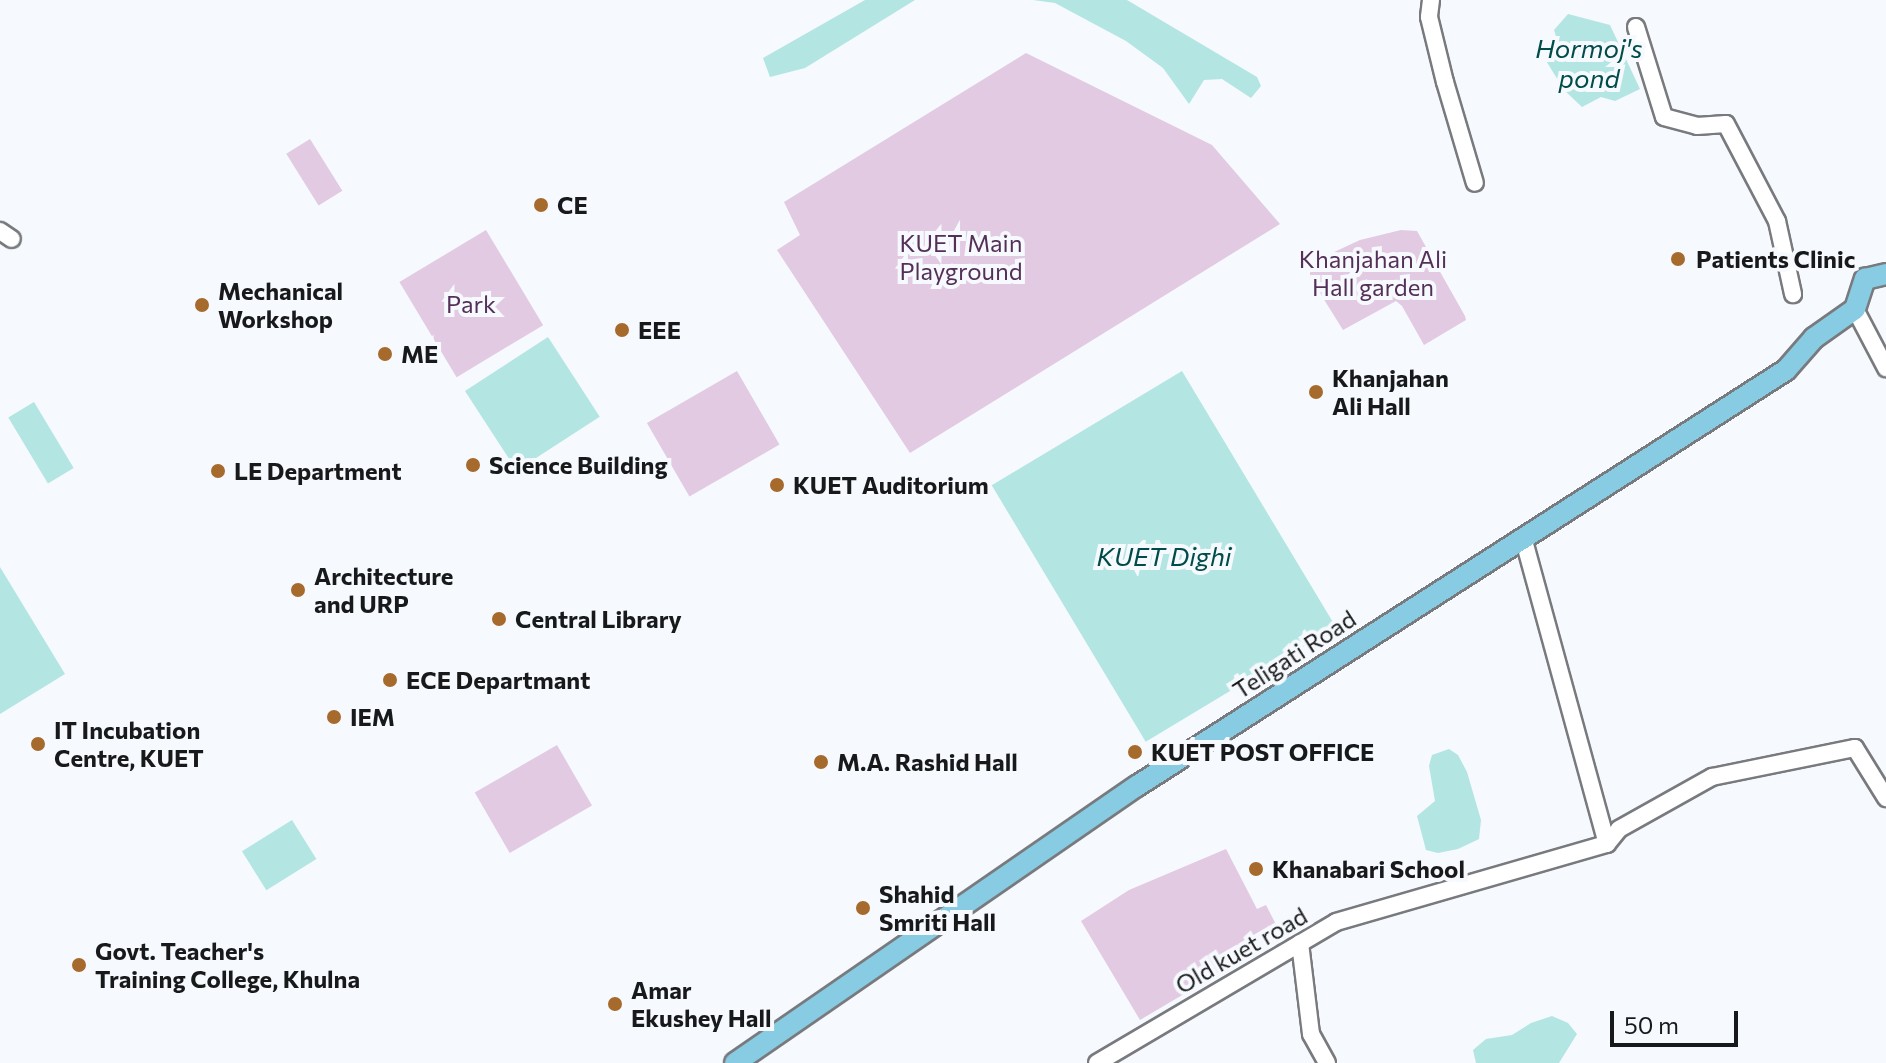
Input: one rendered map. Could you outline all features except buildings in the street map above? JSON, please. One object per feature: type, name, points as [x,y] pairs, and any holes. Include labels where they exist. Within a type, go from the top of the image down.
[{"type":"main road","points":[[1855,309],[1865,279],[1886,274]]},
{"type":"main road","name":"Teligati Road","points":[[744,1060],[1137,786],[1786,370],[1814,338],[1855,309]]},
{"type":"street","points":[[1431,0],[1429,17],[1475,183]]},
{"type":"street","points":[[1636,27],[1664,117],[1697,126],[1726,124],[1777,221],[1793,294]]},
{"type":"street","points":[[1855,309],[1886,368]]},
{"type":"street","points":[[1523,537],[1607,844]]},
{"type":"street","name":"Old kuet road","points":[[1103,1061],[1336,922],[1607,844],[1619,829],[1712,777],[1855,748],[1886,798]]},
{"type":"street","points":[[1300,943],[1311,1034],[1327,1063]]},
{"type":"green space","name":"KUET Main Playground","points":[[1026,53],[1212,145],[1280,224],[910,453],[777,250],[800,235],[784,202]]},
{"type":"green space","points":[[310,139],[342,191],[319,206],[286,154]]},
{"type":"green space","name":"Park","points":[[486,230],[543,325],[457,377],[399,282]]},
{"type":"green space","name":"Khanjahan Ali Hall garden","points":[[1401,230],[1417,231],[1466,320],[1424,345],[1396,301],[1343,330],[1310,277],[1310,266],[1332,253],[1360,240]]},
{"type":"green space","points":[[737,371],[780,445],[689,497],[647,423]]},
{"type":"green space","points":[[557,745],[592,806],[510,853],[475,792]]},
{"type":"green space","points":[[1226,849],[1257,909],[1266,905],[1282,936],[1140,1020],[1081,921],[1129,890]]},
{"type":"water","points":[[865,0],[915,0],[805,68],[770,77],[763,58]]},
{"type":"water","points":[[1033,0],[1127,0],[1257,77],[1261,86],[1251,98],[1222,79],[1204,80],[1189,104],[1163,68],[1126,41],[1055,3]]},
{"type":"water","name":"Hormoj's pond","points":[[1568,14],[1610,25],[1640,89],[1615,101],[1601,97],[1582,107],[1564,90],[1545,59],[1559,46],[1554,30]]},
{"type":"water","points":[[548,337],[600,417],[517,471],[465,391]]},
{"type":"water","name":"KUET Dighi","points":[[1182,371],[1336,627],[1146,742],[992,485]]},
{"type":"water","points":[[34,402],[74,468],[48,483],[8,417]]},
{"type":"water","points":[[0,567],[65,674],[0,714]]},
{"type":"water","points":[[1449,749],[1458,755],[1467,772],[1481,820],[1479,839],[1458,849],[1438,853],[1426,850],[1417,816],[1435,801],[1429,766],[1432,755]]},
{"type":"water","points":[[292,820],[316,859],[266,890],[242,851]]},
{"type":"water","points":[[1552,1016],[1568,1023],[1577,1034],[1559,1063],[1476,1063],[1473,1050],[1486,1039],[1512,1035],[1531,1023]]},
{"type":"place","name":"CE","points":[[541,205]]},
{"type":"place","name":"Patients Clinic","points":[[1678,259]]},
{"type":"place","name":"Mechanical Workshop","points":[[202,305]]},
{"type":"place","name":"EEE","points":[[622,330]]},
{"type":"place","name":"ME","points":[[385,354]]},
{"type":"place","name":"Khanjahan Ali Hall","points":[[1316,392]]},
{"type":"place","name":"Science Building","points":[[473,465]]},
{"type":"place","name":"LE Department","points":[[218,471]]},
{"type":"place","name":"KUET Auditorium","points":[[777,485]]},
{"type":"place","name":"Architecture and URP","points":[[298,590]]},
{"type":"place","name":"Central Library","points":[[499,619]]},
{"type":"place","name":"ECE Departmant","points":[[390,680]]},
{"type":"place","name":"IEM","points":[[334,717]]},
{"type":"place","name":"IT Incubation Centre, KUET","points":[[38,744]]},
{"type":"place","name":"KUET POST OFFICE","points":[[1135,752]]},
{"type":"place","name":"M.A. Rashid Hall","points":[[821,762]]},
{"type":"place","name":"Khanabari School","points":[[1256,869]]},
{"type":"place","name":"Shahid Smriti Hall","points":[[863,908]]},
{"type":"place","name":"Govt. Teacher's Training College, Khulna","points":[[79,965]]},
{"type":"place","name":"Amar Ekushey Hall","points":[[615,1004]]}]
